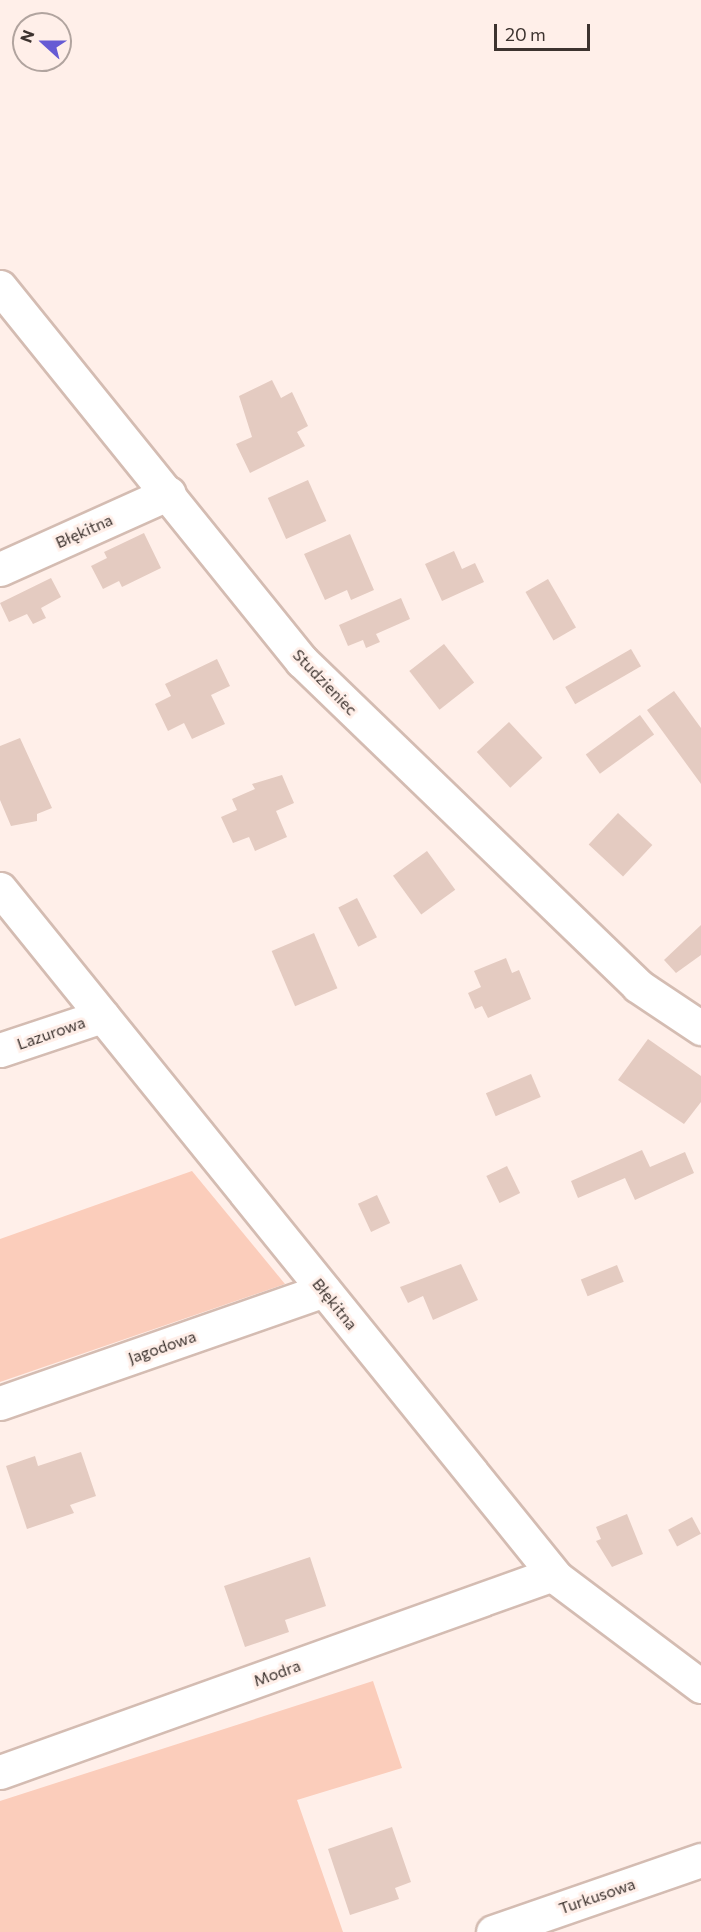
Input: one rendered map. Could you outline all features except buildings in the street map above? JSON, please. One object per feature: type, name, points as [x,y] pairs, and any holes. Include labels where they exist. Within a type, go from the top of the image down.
[{"type":"street","name":"Studzieniec","points":[[0,287],[169,493],[302,661],[638,986],[701,1028]]},
{"type":"street","name":"Błękitna","points":[[0,569],[169,493]]},
{"type":"street","name":"Błękitna","points":[[0,889],[553,1574],[701,1686]]},
{"type":"street","name":"Lazurowa","points":[[0,1050],[102,1016]]},
{"type":"street","name":"Jagodowa","points":[[0,1403],[324,1290]]},
{"type":"street","name":"Modra","points":[[0,1772],[553,1574]]},
{"type":"street","name":"Turkusowa","points":[[493,1932],[701,1860]]},
{"type":"shaded area","points":[[192,1171],[285,1284],[0,1382],[0,1239]]},
{"type":"shaded area","points":[[373,1681],[402,1768],[297,1800],[343,1932],[0,1932],[0,1801]]}]
